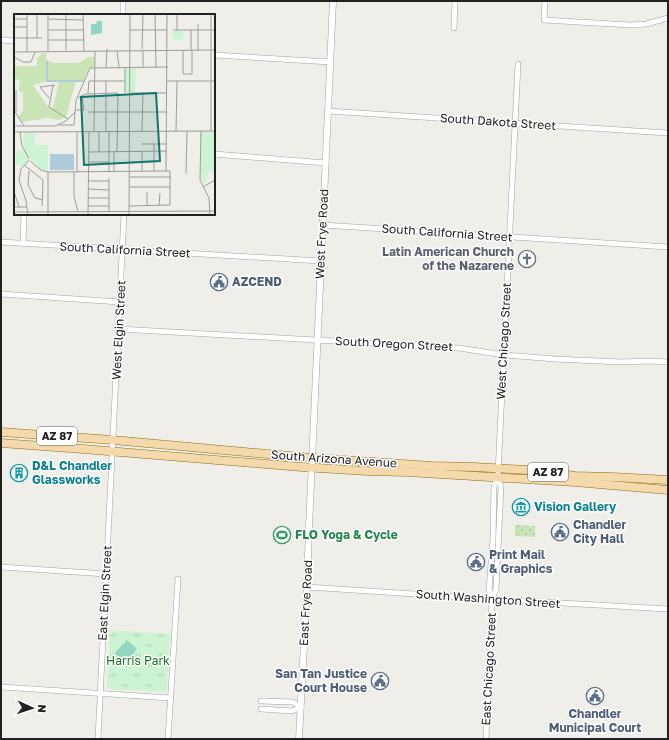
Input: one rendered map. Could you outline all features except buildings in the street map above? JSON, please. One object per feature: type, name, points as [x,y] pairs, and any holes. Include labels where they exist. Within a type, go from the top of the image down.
[{"type":"main road","name":"South Arizona Avenue","points":[[1,432],[253,463],[361,470],[432,470],[474,467],[498,473],[634,488],[668,490]]},
{"type":"main road","name":"South Arizona Avenue","points":[[1,443],[113,446],[253,453],[362,461],[473,476],[540,471],[575,476],[668,480]]},
{"type":"main road","points":[[253,453],[253,463]]},
{"type":"main road","points":[[278,465],[279,455]]},
{"type":"main road","points":[[361,470],[362,461]]},
{"type":"main road","points":[[473,476],[474,467]]},
{"type":"street","points":[[123,14],[124,1]]},
{"type":"street","name":"West Frye Road","points":[[312,468],[333,1]]},
{"type":"street","points":[[454,28],[456,1]]},
{"type":"street","points":[[545,1],[544,20],[630,25],[646,24],[668,18]]},
{"type":"street","points":[[1,40],[14,41]]},
{"type":"street","points":[[215,55],[330,62]]},
{"type":"street","name":"West Chicago Street","points":[[498,473],[518,64]]},
{"type":"street","name":"South Dakota Street","points":[[328,111],[668,133]]},
{"type":"street","points":[[215,154],[326,162]]},
{"type":"street","points":[[23,244],[24,215]]},
{"type":"street","name":"West Elgin Street","points":[[113,446],[124,215]]},
{"type":"street","name":"South California Street","points":[[323,225],[668,247]]},
{"type":"street","name":"South California Street","points":[[1,242],[321,261]]},
{"type":"street","points":[[1,294],[120,302]]},
{"type":"street","name":"South Oregon Street","points":[[119,329],[460,348],[504,356],[621,362],[668,362]]},
{"type":"street","name":"East Elgin Street","points":[[98,739],[113,446]]},
{"type":"street","name":"East Frye Road","points":[[299,739],[312,468]]},
{"type":"street","name":"East Chicago Street","points":[[486,739],[492,599],[489,589],[493,540],[494,486],[498,473]]},
{"type":"street","points":[[1,567],[106,574]]},
{"type":"street","points":[[168,739],[178,580]]},
{"type":"street","name":"South Washington Street","points":[[307,587],[668,610]]},
{"type":"street","points":[[1,687],[170,698]]},
{"type":"street","points":[[261,701],[293,702],[301,707]]},
{"type":"street","points":[[261,709],[292,711],[301,707]]},
{"type":"green space","points":[[515,525],[535,526],[535,537],[515,536]]},
{"type":"green space","name":"Harris Park","points":[[110,630],[170,634],[167,689],[165,692],[110,689],[107,686]]},
{"type":"green space","points":[[127,640],[137,649],[125,663],[115,653]]},
{"type":"place","name":"Latin American Church of the Nazarene","points":[[527,259]]},
{"type":"place","name":"AZCEND","points":[[219,282]]},
{"type":"place","name":"D&L Chandler Glassworks","points":[[19,473]]},
{"type":"place","name":"Vision Gallery","points":[[521,507]]},
{"type":"place","name":"Chandler City Hall","points":[[560,532]]},
{"type":"place","name":"FLO Yoga & Cycle","points":[[282,535]]},
{"type":"place","name":"Print Mail & Graphics","points":[[476,562]]},
{"type":"place","name":"San Tan Justice Court House","points":[[380,681]]},
{"type":"place","name":"Chandler Municipal Court","points":[[595,696]]}]
